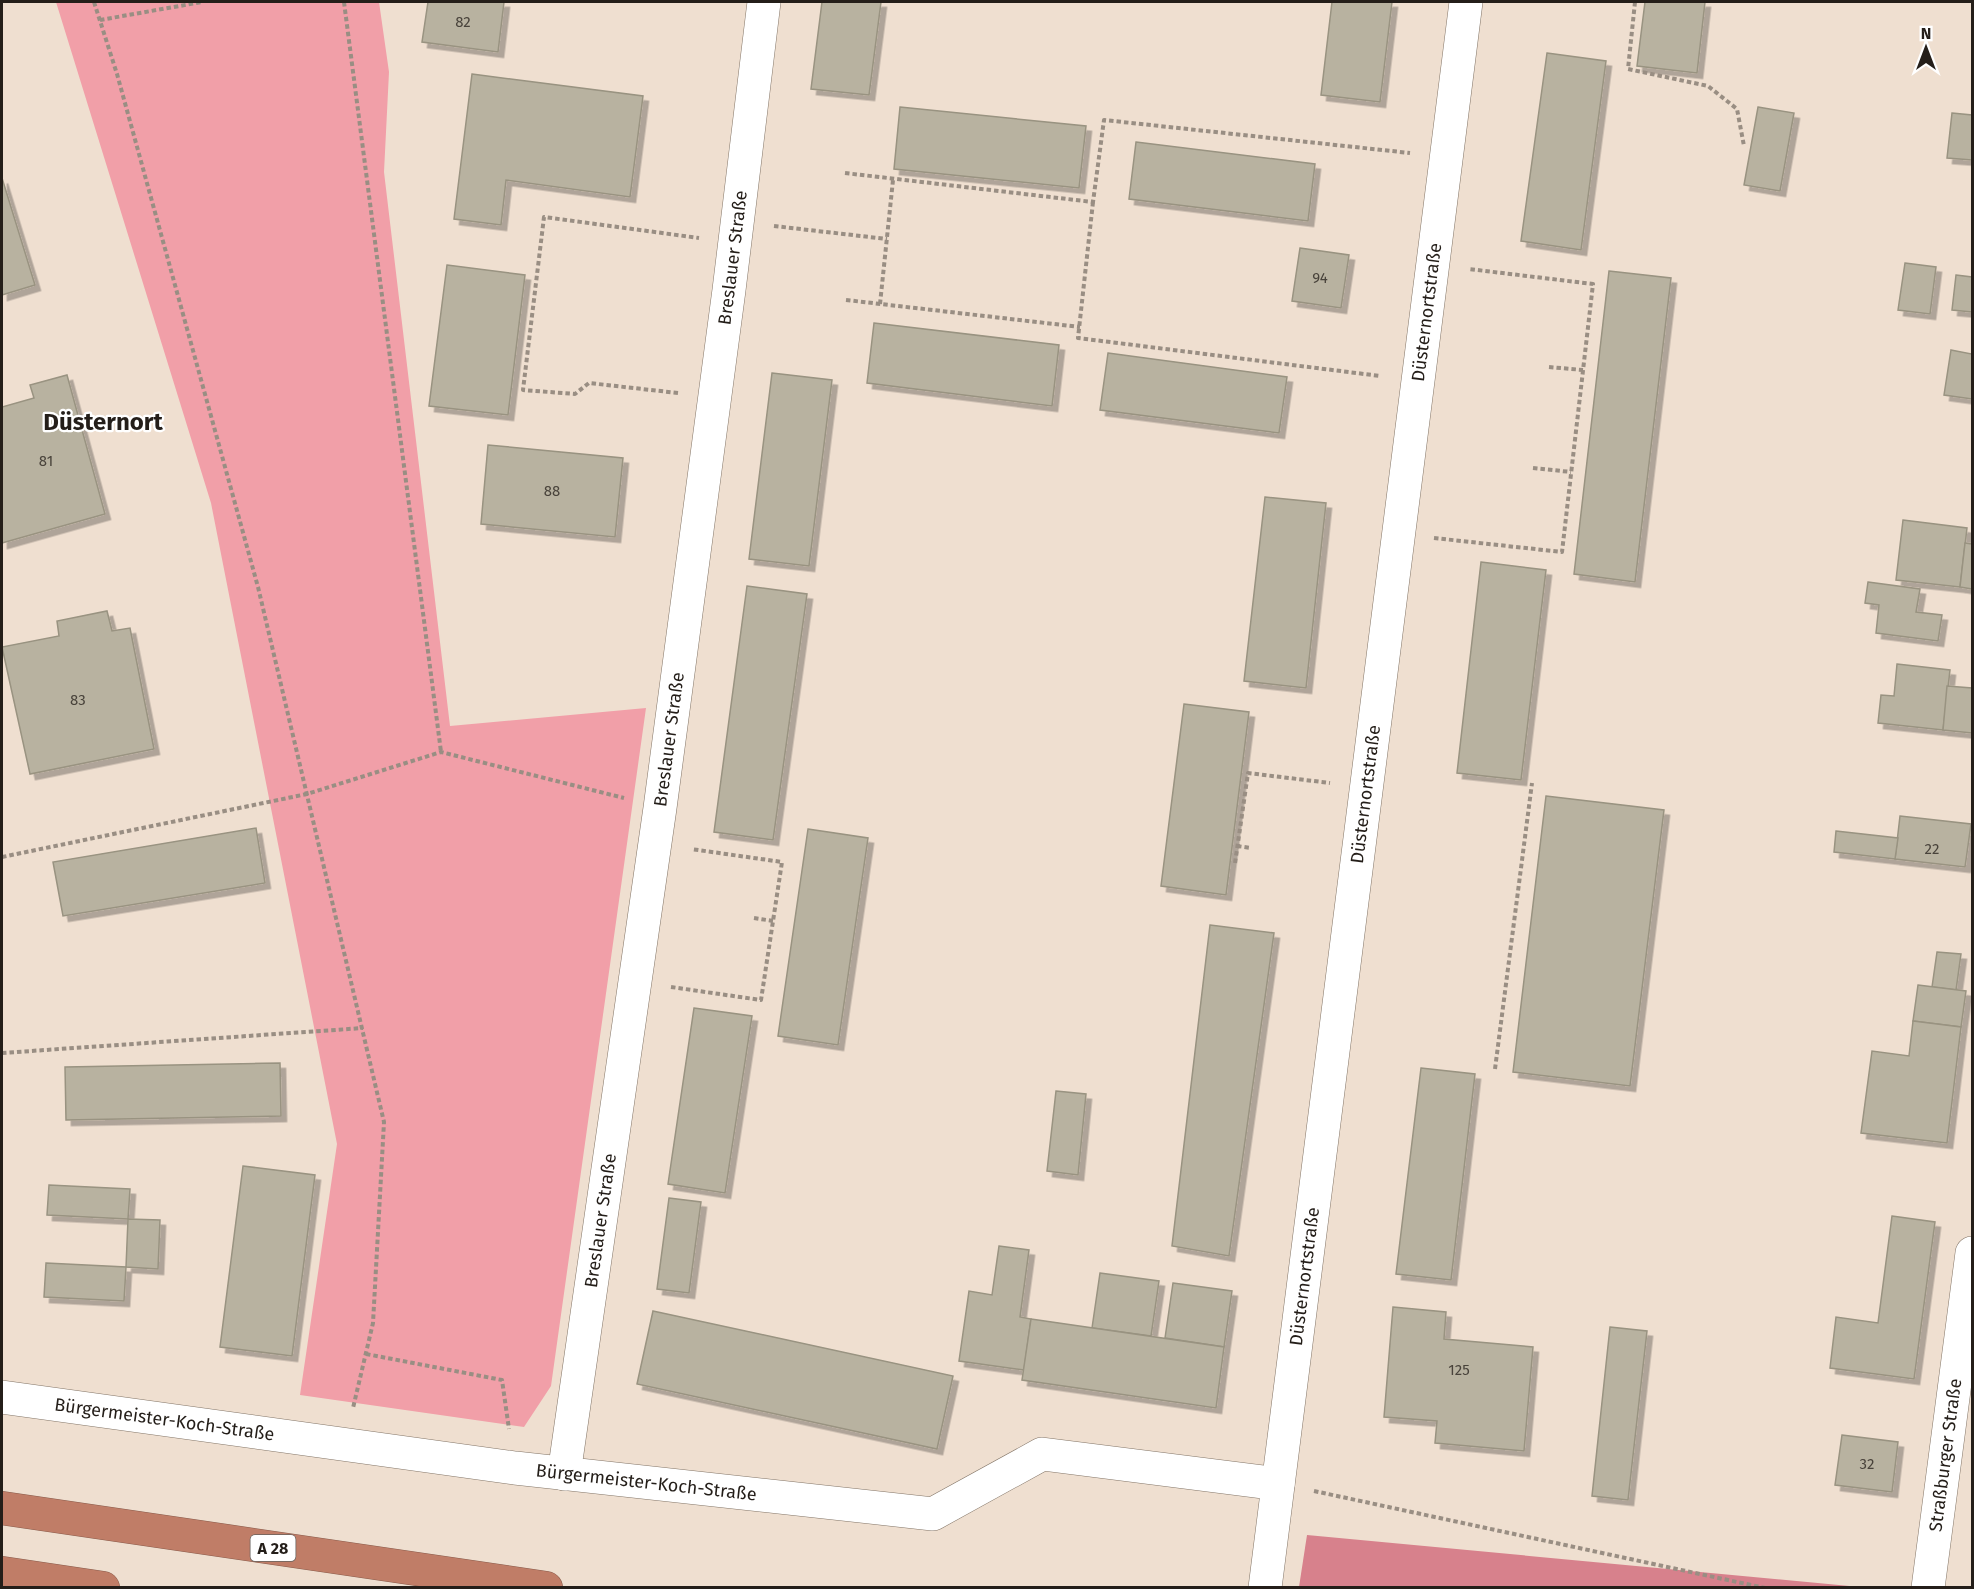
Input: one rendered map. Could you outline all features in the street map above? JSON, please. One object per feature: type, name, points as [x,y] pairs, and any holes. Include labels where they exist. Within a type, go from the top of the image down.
[{"type":"highway","name":"A 28","points":[[2,1508],[546,1587]]},
{"type":"highway","points":[[2,1573],[102,1587]]},
{"type":"street","name":"Breslauer Straße","points":[[564,1474],[660,808],[715,397],[764,2]]},
{"type":"street","name":"Düsternortstraße","points":[[1264,1587],[1466,2]]},
{"type":"street","name":"Straßburger Straße","points":[[1928,1587],[1972,1253]]},
{"type":"street","name":"Bürgermeister-Koch-Straße","points":[[2,1397],[515,1468],[933,1514],[1042,1454],[1278,1484]]},
{"type":"path","points":[[94,2],[258,587],[384,1122],[373,1323],[344,1444]]},
{"type":"path","points":[[100,20],[202,2]]},
{"type":"path","points":[[344,2],[441,752]]},
{"type":"path","points":[[1634,2],[1628,69],[1708,86],[1737,109],[1744,146]]},
{"type":"path","points":[[1417,380],[1078,338],[1093,202],[1104,120],[1446,156]]},
{"type":"path","points":[[845,173],[1093,202]]},
{"type":"path","points":[[880,304],[893,180]]},
{"type":"path","points":[[715,397],[589,384],[575,394],[523,390],[544,217],[736,232],[887,239]]},
{"type":"path","points":[[1397,534],[1562,552],[1593,284],[1432,264]]},
{"type":"path","points":[[846,300],[1080,327]]},
{"type":"path","points":[[1549,367],[1583,370]]},
{"type":"path","points":[[1533,468],[1571,472]]},
{"type":"path","points":[[2,857],[307,794],[441,752],[660,808]]},
{"type":"path","points":[[1235,862],[1248,773],[1365,788]]},
{"type":"path","points":[[1495,1069],[1532,783]]},
{"type":"path","points":[[635,982],[761,1000],[782,862],[655,844]]},
{"type":"path","points":[[1237,846],[1251,848]]},
{"type":"path","points":[[754,918],[773,921]]},
{"type":"path","points":[[2,1053],[363,1028]]},
{"type":"path","points":[[366,1354],[502,1380],[515,1468]]},
{"type":"path","points":[[1278,1484],[1765,1587]]},
{"type":"shaded area","points":[[56,2],[379,2],[389,72],[384,172],[450,726],[646,708],[551,1386],[524,1427],[300,1395],[337,1144],[211,503]]},
{"type":"shaded area","points":[[1307,1535],[1860,1587],[1299,1587]]},
{"type":"building","points":[[428,2],[504,2],[498,52],[422,42]]},
{"type":"building","points":[[822,2],[881,2],[869,95],[811,89]]},
{"type":"building","points":[[1332,2],[1392,2],[1380,102],[1321,95]]},
{"type":"building","points":[[1645,2],[1705,2],[1697,73],[1637,66]]},
{"type":"building","points":[[1547,53],[1606,61],[1581,250],[1521,241]]},
{"type":"building","points":[[472,74],[643,96],[630,197],[506,180],[501,225],[454,219]]},
{"type":"building","points":[[900,107],[1086,126],[1079,188],[894,169]]},
{"type":"building","points":[[1758,107],[1794,113],[1780,191],[1744,185]]},
{"type":"building","points":[[1952,113],[1972,115],[1972,160],[1947,158]]},
{"type":"building","points":[[1136,142],[1315,164],[1308,221],[1129,199]]},
{"type":"building","points":[[2,178],[35,285],[2,295]]},
{"type":"building","points":[[1300,248],[1349,255],[1341,308],[1292,301]]},
{"type":"building","points":[[1905,263],[1936,267],[1930,314],[1898,310]]},
{"type":"building","points":[[447,265],[525,275],[508,415],[429,406]]},
{"type":"building","points":[[1609,271],[1671,278],[1635,582],[1574,574]]},
{"type":"building","points":[[1956,275],[1972,277],[1972,312],[1952,310]]},
{"type":"building","points":[[874,323],[1059,345],[1052,406],[867,383]]},
{"type":"building","points":[[1951,350],[1972,354],[1972,399],[1944,395]]},
{"type":"building","points":[[1108,353],[1287,377],[1279,433],[1100,410]]},
{"type":"building","points":[[772,373],[832,380],[809,566],[749,559]]},
{"type":"building","points":[[67,375],[105,514],[2,543],[2,407],[34,398],[30,385]]},
{"type":"building","points":[[488,445],[623,458],[615,537],[481,524]]},
{"type":"building","points":[[1265,497],[1326,503],[1306,688],[1244,681]]},
{"type":"building","points":[[1903,520],[1967,528],[1960,587],[1896,580]]},
{"type":"building","points":[[1965,543],[1972,544],[1972,589],[1960,587]]},
{"type":"building","points":[[1481,562],[1546,570],[1521,780],[1457,773]]},
{"type":"building","points":[[1868,582],[1920,589],[1916,612],[1942,615],[1938,641],[1876,633],[1879,605],[1865,603]]},
{"type":"building","points":[[747,586],[807,594],[773,840],[714,832]]},
{"type":"building","points":[[107,611],[112,631],[130,628],[154,749],[30,774],[2,647],[59,636],[57,621]]},
{"type":"building","points":[[1897,664],[1950,670],[1943,730],[1878,723],[1881,695],[1894,696]]},
{"type":"building","points":[[1947,686],[1972,688],[1972,733],[1943,730]]},
{"type":"building","points":[[1184,704],[1249,712],[1226,895],[1161,886]]},
{"type":"building","points":[[1546,796],[1664,810],[1630,1086],[1513,1072]]},
{"type":"building","points":[[1900,816],[1971,824],[1965,867],[1895,859]]},
{"type":"building","points":[[256,828],[265,883],[63,916],[53,862]]},
{"type":"building","points":[[808,829],[868,838],[838,1045],[778,1036]]},
{"type":"building","points":[[1836,831],[1898,838],[1895,859],[1834,852]]},
{"type":"building","points":[[1210,925],[1274,933],[1229,1256],[1172,1246]]},
{"type":"building","points":[[1937,952],[1961,954],[1956,990],[1932,987]]},
{"type":"building","points":[[1918,985],[1966,991],[1961,1027],[1913,1021]]},
{"type":"building","points":[[694,1008],[752,1016],[725,1193],[668,1184]]},
{"type":"building","points":[[1913,1021],[1961,1027],[1947,1143],[1861,1133],[1872,1051],[1909,1056]]},
{"type":"building","points":[[280,1063],[281,1116],[66,1120],[65,1067]]},
{"type":"building","points":[[1421,1068],[1475,1074],[1451,1280],[1396,1274]]},
{"type":"building","points":[[1056,1091],[1086,1094],[1078,1175],[1047,1171]]},
{"type":"building","points":[[243,1166],[315,1175],[292,1356],[220,1347]]},
{"type":"building","points":[[49,1185],[130,1189],[128,1219],[47,1215]]},
{"type":"building","points":[[669,1198],[701,1202],[689,1293],[657,1289]]},
{"type":"building","points":[[1892,1216],[1935,1222],[1914,1379],[1830,1368],[1836,1317],[1878,1323]]},
{"type":"building","points":[[128,1219],[160,1220],[158,1269],[126,1267]]},
{"type":"building","points":[[999,1246],[1029,1250],[1020,1317],[1031,1319],[1024,1370],[959,1361],[969,1291],[992,1295]]},
{"type":"building","points":[[46,1263],[126,1267],[124,1301],[44,1297]]},
{"type":"building","points":[[1100,1273],[1159,1281],[1151,1336],[1092,1328]]},
{"type":"building","points":[[1173,1283],[1232,1291],[1224,1347],[1165,1338]]},
{"type":"building","points":[[1393,1307],[1446,1312],[1444,1339],[1533,1347],[1524,1451],[1435,1443],[1437,1421],[1384,1417]]},
{"type":"building","points":[[653,1311],[953,1376],[937,1449],[637,1384]]},
{"type":"building","points":[[1031,1319],[1224,1347],[1216,1408],[1022,1380]]},
{"type":"building","points":[[1610,1327],[1647,1331],[1628,1500],[1592,1496]]},
{"type":"building","points":[[1842,1435],[1898,1442],[1892,1492],[1835,1485]]},
{"type":"district","name":"Düsternort","points":[[103,422]]}]
